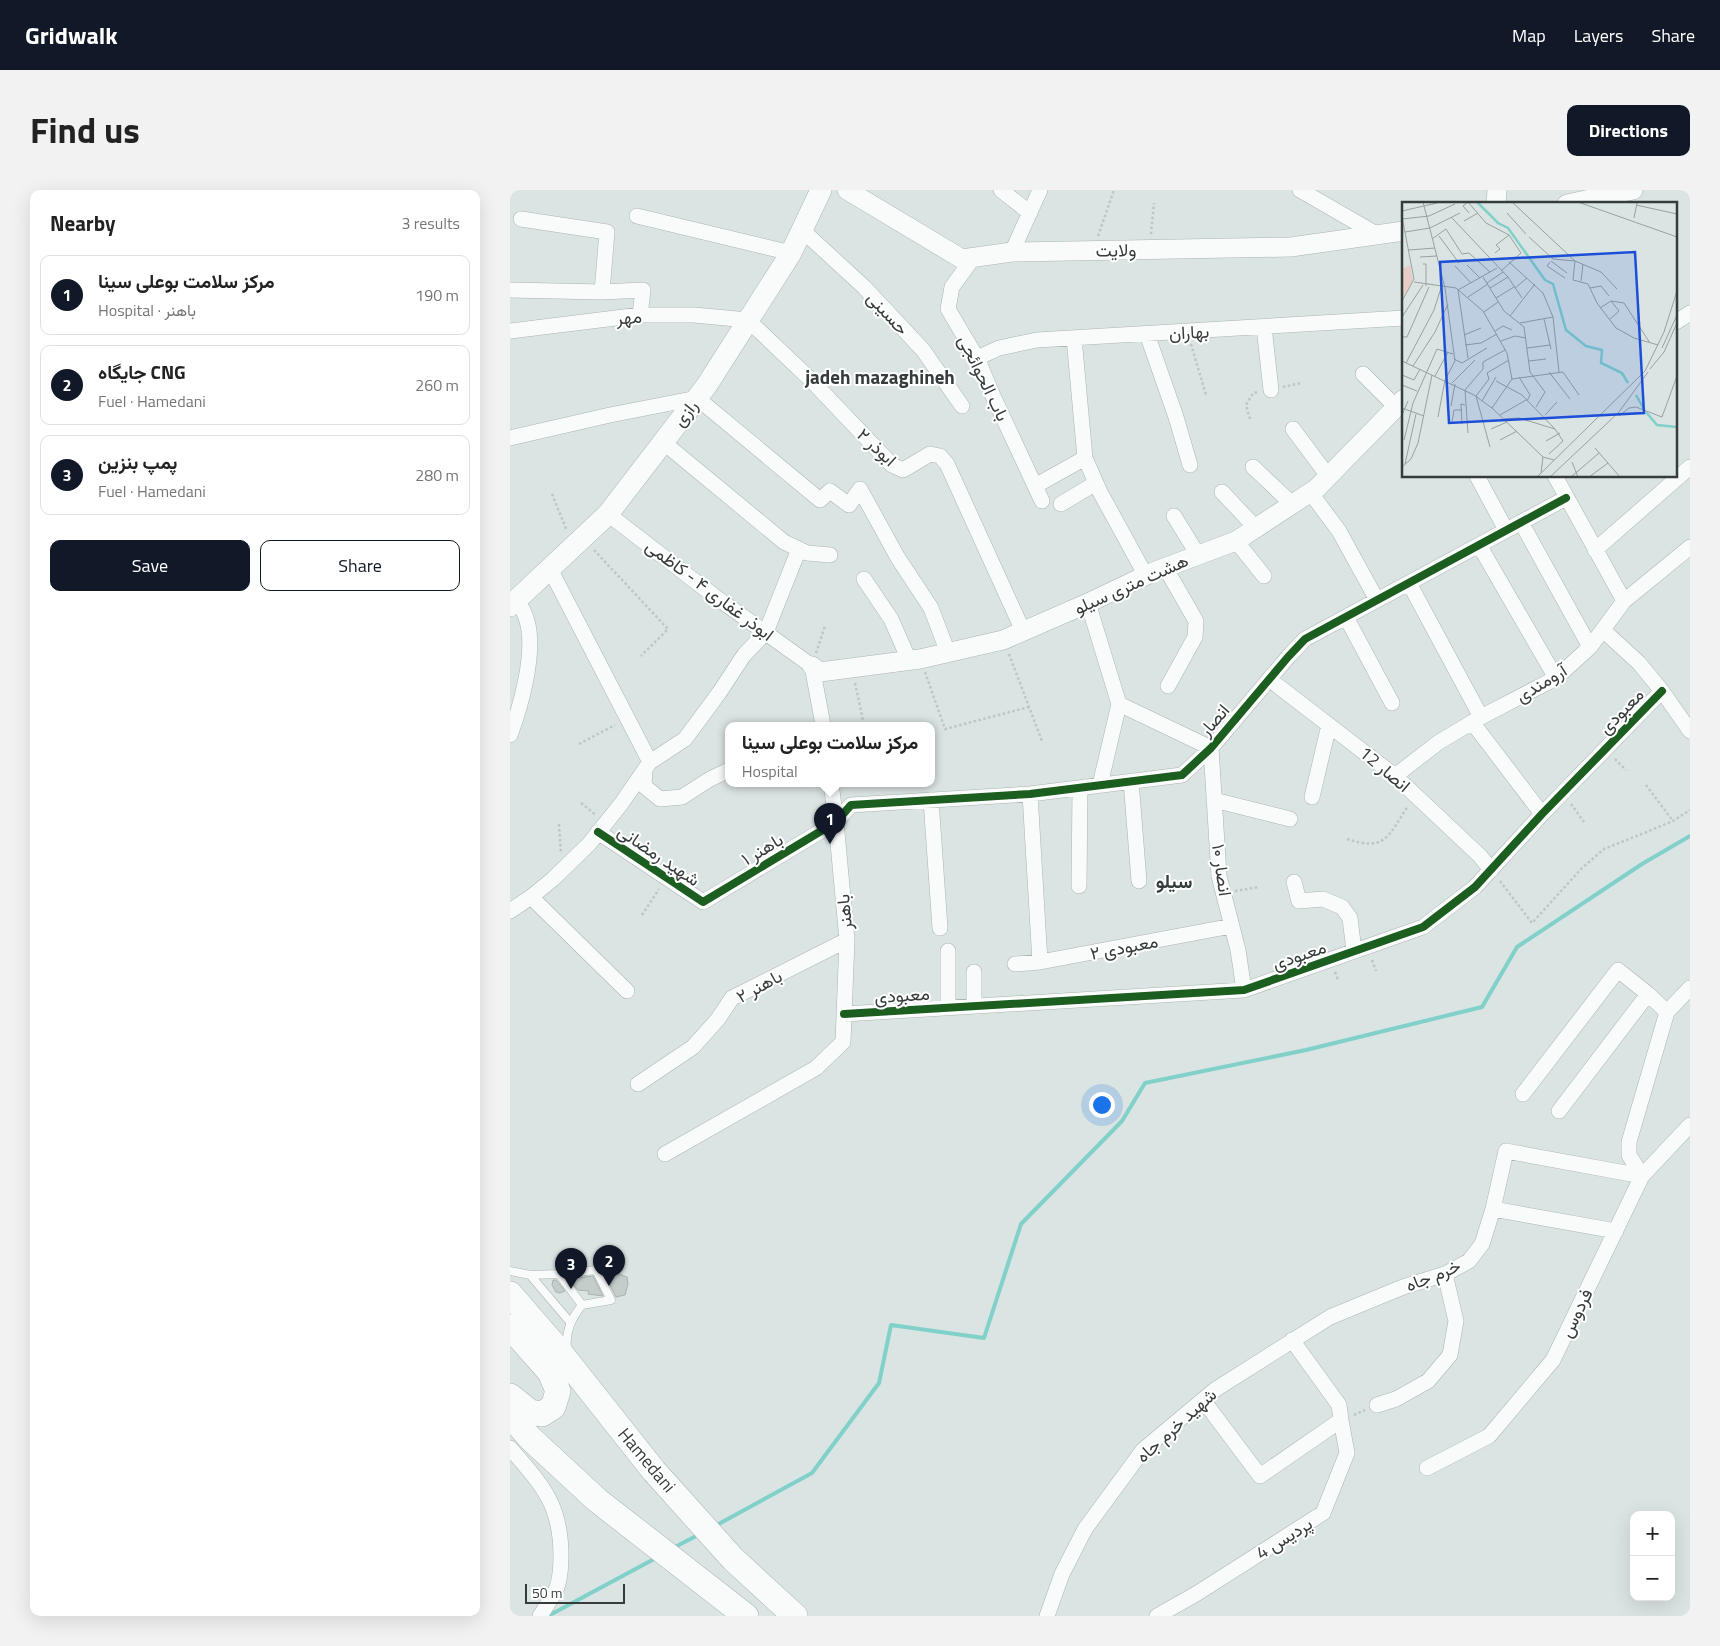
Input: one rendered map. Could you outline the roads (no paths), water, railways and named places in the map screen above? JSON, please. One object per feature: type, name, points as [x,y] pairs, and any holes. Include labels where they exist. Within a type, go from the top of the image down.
[{"type":"highway","name":"Hamedani","points":[[510,1294],[568,1362],[654,1471],[733,1558],[795,1616]]},
{"type":"highway","points":[[510,1328],[550,1372],[558,1392],[553,1407],[542,1414],[530,1412],[510,1396]]},
{"type":"highway","points":[[510,1416],[530,1438],[597,1500],[746,1616]]},
{"type":"main road","name":"رازی","points":[[514,603],[608,514],[707,385],[791,253],[821,190]]},
{"type":"street","name":"ولایت","points":[[847,190],[962,259],[1012,252],[1291,247],[1402,231]]},
{"type":"street","points":[[1001,190],[1030,213]]},
{"type":"street","points":[[1012,252],[1040,190]]},
{"type":"street","points":[[1300,190],[1378,235]]},
{"type":"street","points":[[1576,202],[1633,190]]},
{"type":"street","points":[[637,216],[791,253]]},
{"type":"street","points":[[521,219],[607,232],[602,292]]},
{"type":"street","name":"حسینی","points":[[802,230],[864,287],[923,350],[962,406]]},
{"type":"street","name":"باب الحوائجی","points":[[973,258],[952,287],[948,309],[977,358],[1042,501]]},
{"type":"street","points":[[510,290],[602,292],[643,290],[640,315]]},
{"type":"street","points":[[1678,321],[1690,313]]},
{"type":"street","name":"مهر","points":[[510,331],[640,315],[694,315],[748,320]]},
{"type":"street","name":"بهاران","points":[[977,358],[1000,348],[1037,340],[1402,318]]},
{"type":"street","name":"ابوذر ۲","points":[[748,320],[811,380],[892,465],[903,470],[930,454],[940,456],[947,464],[1023,631]]},
{"type":"street","points":[[1264,327],[1271,390]]},
{"type":"street","points":[[1147,334],[1176,416],[1190,464]]},
{"type":"street","points":[[1074,338],[1085,458],[1096,483],[1146,576]]},
{"type":"street","points":[[1363,374],[1400,403]]},
{"type":"street","points":[[510,438],[610,415],[697,398],[820,500],[830,491],[849,505],[860,489],[898,558],[931,608],[948,653]]},
{"type":"street","name":"هشت متری سیلو","points":[[812,666],[820,672],[915,660],[1003,640],[1146,576],[1236,541],[1310,492],[1400,403]]},
{"type":"street","points":[[1293,428],[1328,476]]},
{"type":"street","points":[[663,442],[784,542],[807,553],[830,555]]},
{"type":"street","points":[[1035,486],[1085,458]]},
{"type":"street","points":[[1253,467],[1292,504]]},
{"type":"street","points":[[1678,477],[1690,467]]},
{"type":"street","points":[[1479,478],[1506,530]]},
{"type":"street","points":[[1556,478],[1624,601]]},
{"type":"street","points":[[1595,550],[1677,478]]},
{"type":"street","points":[[1061,504],[1096,483]]},
{"type":"street","points":[[1222,492],[1256,528]]},
{"type":"street","points":[[1310,492],[1339,531],[1377,600]]},
{"type":"street","name":"انصار","points":[[836,822],[850,805],[1030,794],[1182,775],[1211,748],[1305,639],[1566,498]]},
{"type":"street","name":"ابوذر غفاری ۴ - کاظمی","points":[[608,514],[713,595],[812,666]]},
{"type":"street","points":[[1174,516],[1198,555]]},
{"type":"street","points":[[1521,522],[1590,647]]},
{"type":"street","points":[[1236,541],[1264,576]]},
{"type":"street","points":[[1479,545],[1556,678]]},
{"type":"street","name":"آرومندی","points":[[1395,776],[1439,742],[1556,678],[1590,647],[1624,601],[1690,547]]},
{"type":"street","points":[[766,632],[799,549]]},
{"type":"street","points":[[1165,568],[1196,620],[1195,637],[1168,686]]},
{"type":"street","points":[[550,569],[627,719],[647,766],[644,786],[660,799],[682,797],[710,778],[725,772]]},
{"type":"street","points":[[864,579],[891,619],[915,660]]},
{"type":"street","points":[[1408,583],[1477,720],[1542,814]]},
{"type":"street","points":[[510,735],[520,708],[530,654],[528,621],[514,603]]},
{"type":"street","points":[[1088,603],[1119,704],[1100,785]]},
{"type":"street","points":[[1346,617],[1392,703]]},
{"type":"street","points":[[1603,630],[1639,663],[1662,690],[1690,731]]},
{"type":"street","name":"شهید رمضانی","points":[[510,911],[531,897],[589,844],[621,804],[647,766],[685,739],[744,655],[766,632]]},
{"type":"street","points":[[812,666],[821,722]]},
{"type":"street","name":"انصار 12","points":[[1269,679],[1395,776],[1480,856],[1491,870]]},
{"type":"street","name":"معبودی","points":[[844,1014],[1244,990],[1422,927],[1475,887],[1542,814],[1662,690]]},
{"type":"street","points":[[1119,704],[1211,748]]},
{"type":"street","points":[[1312,797],[1329,725]]},
{"type":"street","name":"انصار ۱۰","points":[[1211,748],[1219,876],[1238,950],[1244,990]]},
{"type":"street","points":[[1131,782],[1139,881]]},
{"type":"street","name":"باهنر","points":[[665,1154],[816,1068],[843,1042],[847,940],[832,787]]},
{"type":"street","points":[[1079,886],[1080,788]]},
{"type":"street","points":[[1030,794],[1040,962]]},
{"type":"street","points":[[931,800],[940,928]]},
{"type":"street","points":[[1214,800],[1290,819]]},
{"type":"street","name":"باهنر ۱","points":[[703,902],[836,822]]},
{"type":"street","name":"شهید رمضانی","points":[[602,827],[666,879],[703,902]]},
{"type":"street","points":[[1294,882],[1299,901],[1323,899],[1342,907],[1350,918],[1354,951]]},
{"type":"street","points":[[531,897],[628,992]]},
{"type":"street","name":"معبودی ۲","points":[[1015,964],[1040,962],[1232,926]]},
{"type":"street","name":"باهنر ۲","points":[[638,1084],[692,1047],[718,1019],[732,998],[847,940]]},
{"type":"street","points":[[948,951],[948,1007]]},
{"type":"street","points":[[1523,1094],[1618,970],[1667,1012]]},
{"type":"street","points":[[974,972],[974,1006]]},
{"type":"street","points":[[1642,1176],[1629,1155],[1629,1142],[1667,1012],[1690,988]]},
{"type":"street","points":[[1559,1111],[1648,994]]},
{"type":"street","name":"فردوس","points":[[1427,1468],[1490,1436],[1553,1360],[1642,1176],[1690,1125]]},
{"type":"street","name":"خرم جاه","points":[[1292,1340],[1330,1317],[1403,1287],[1444,1274],[1469,1261],[1482,1244],[1493,1209],[1506,1151],[1642,1176]]},
{"type":"street","points":[[1493,1209],[1616,1231]]},
{"type":"street","points":[[1377,1405],[1396,1399],[1428,1381],[1450,1355],[1456,1321],[1444,1274]]},
{"type":"street","name":"شهید خرم جاه","points":[[1047,1616],[1062,1574],[1085,1529],[1143,1450],[1216,1389],[1292,1340]]},
{"type":"street","name":"پردیس 4","points":[[1157,1616],[1196,1594],[1323,1513],[1347,1453],[1342,1420],[1339,1405],[1292,1340]]},
{"type":"street","points":[[1203,1400],[1260,1476],[1342,1420]]},
{"type":"street","points":[[510,1448],[545,1491],[556,1511],[561,1535],[561,1564],[556,1588],[540,1616]]},
{"type":"lane","points":[[510,1271],[530,1275],[596,1270],[611,1300],[582,1305],[570,1322],[566,1343],[568,1362]]},
{"type":"lane","points":[[559,1274],[582,1305]]},
{"type":"lane","points":[[530,1275],[570,1322]]},
{"type":"waterway","points":[[715,1526],[812,1473],[879,1383],[891,1325],[984,1338],[1021,1224],[1122,1121],[1145,1083],[1306,1050],[1482,1007],[1517,947],[1642,864],[1690,836]]},
{"type":"waterway","points":[[673,1548],[700,1534]]},
{"type":"waterway","points":[[548,1616],[656,1558]]},
{"type":"place","name":"مرکز سلامت بوعلی سینا","points":[[830,844]]},
{"type":"place","name":"جایگاه CNG","points":[[609,1286]]},
{"type":"place","name":"پمپ بنزین","points":[[571,1289]]},
{"type":"district","name":"jadeh mazaghineh","points":[[880,376]]},
{"type":"district","name":"سیلو","points":[[1174,880]]}]
